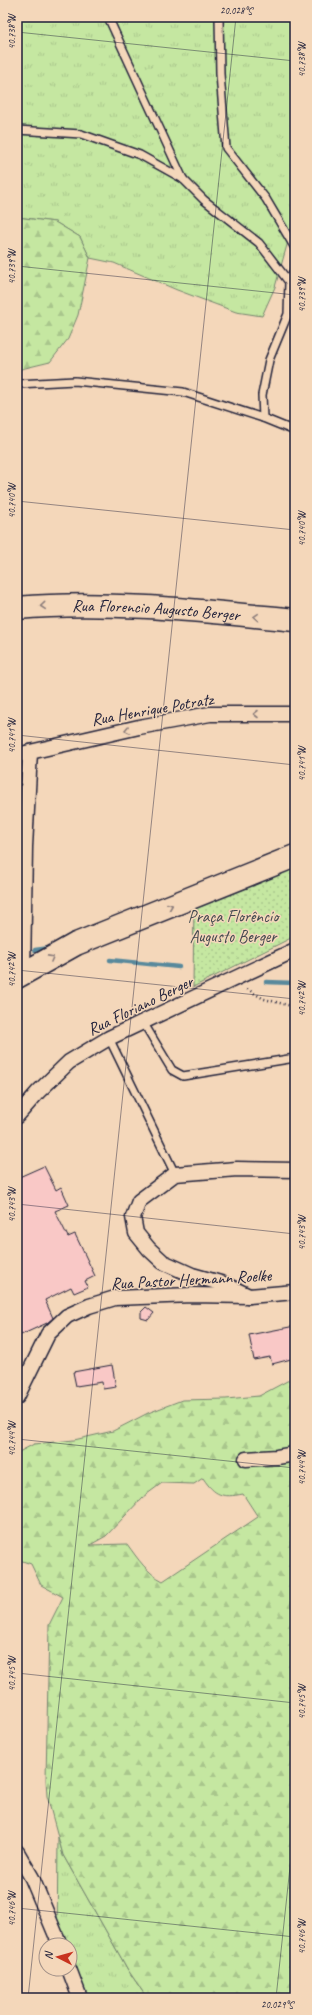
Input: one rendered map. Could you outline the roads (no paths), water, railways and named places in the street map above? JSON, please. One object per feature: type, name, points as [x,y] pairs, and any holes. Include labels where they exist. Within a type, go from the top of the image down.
[{"type":"main road","name":"Rua Florencio Augusto Berger","points":[[17,608],[62,604],[98,604],[158,607],[295,620]]},
{"type":"main road","points":[[20,975],[76,944],[295,856]]},
{"type":"street","name":"Rua Henrique Potratz","points":[[24,753],[139,727],[210,714],[295,714]]},
{"type":"street","points":[[20,975],[25,847],[24,753]]},
{"type":"street","name":"Rua Floriano Berger","points":[[17,1116],[38,1092],[70,1062],[109,1038],[295,950]]},
{"type":"street","points":[[249,1296],[224,1284],[192,1275],[163,1262],[149,1249],[136,1233],[133,1217],[139,1200],[175,1174],[237,1169],[295,1170]]},
{"type":"street","name":"Rua Pastor Hermann Roelke","points":[[17,1396],[48,1334],[67,1316],[88,1306],[115,1298],[192,1295],[249,1296],[294,1293]]},
{"type":"street","points":[[246,1459],[295,1454]]},
{"type":"street","points":[[17,1852],[32,1878],[57,1937]]},
{"type":"street","points":[[72,1977],[80,1998]]},
{"type":"lane","points":[[108,17],[183,179]]},
{"type":"lane","points":[[219,17],[220,74],[226,148],[266,199],[295,248]]},
{"type":"lane","points":[[17,130],[81,134],[140,155],[183,179],[204,200],[259,243],[289,282]]},
{"type":"lane","points":[[263,418],[262,395],[269,360],[288,314],[289,282],[295,268]]},
{"type":"lane","points":[[17,384],[75,381],[183,392],[263,418],[295,431]]},
{"type":"lane","points":[[143,1022],[172,1070],[183,1076],[295,1058]]},
{"type":"lane","points":[[109,1038],[175,1174]]},
{"type":"waterway","points":[[35,950],[50,948]]},
{"type":"waterway","points":[[110,960],[179,967]]},
{"type":"waterway","points":[[266,982],[295,983]]},
{"type":"park label","name":"Praça Florêncio Augusto Berger","points":[[233,926]]}]
